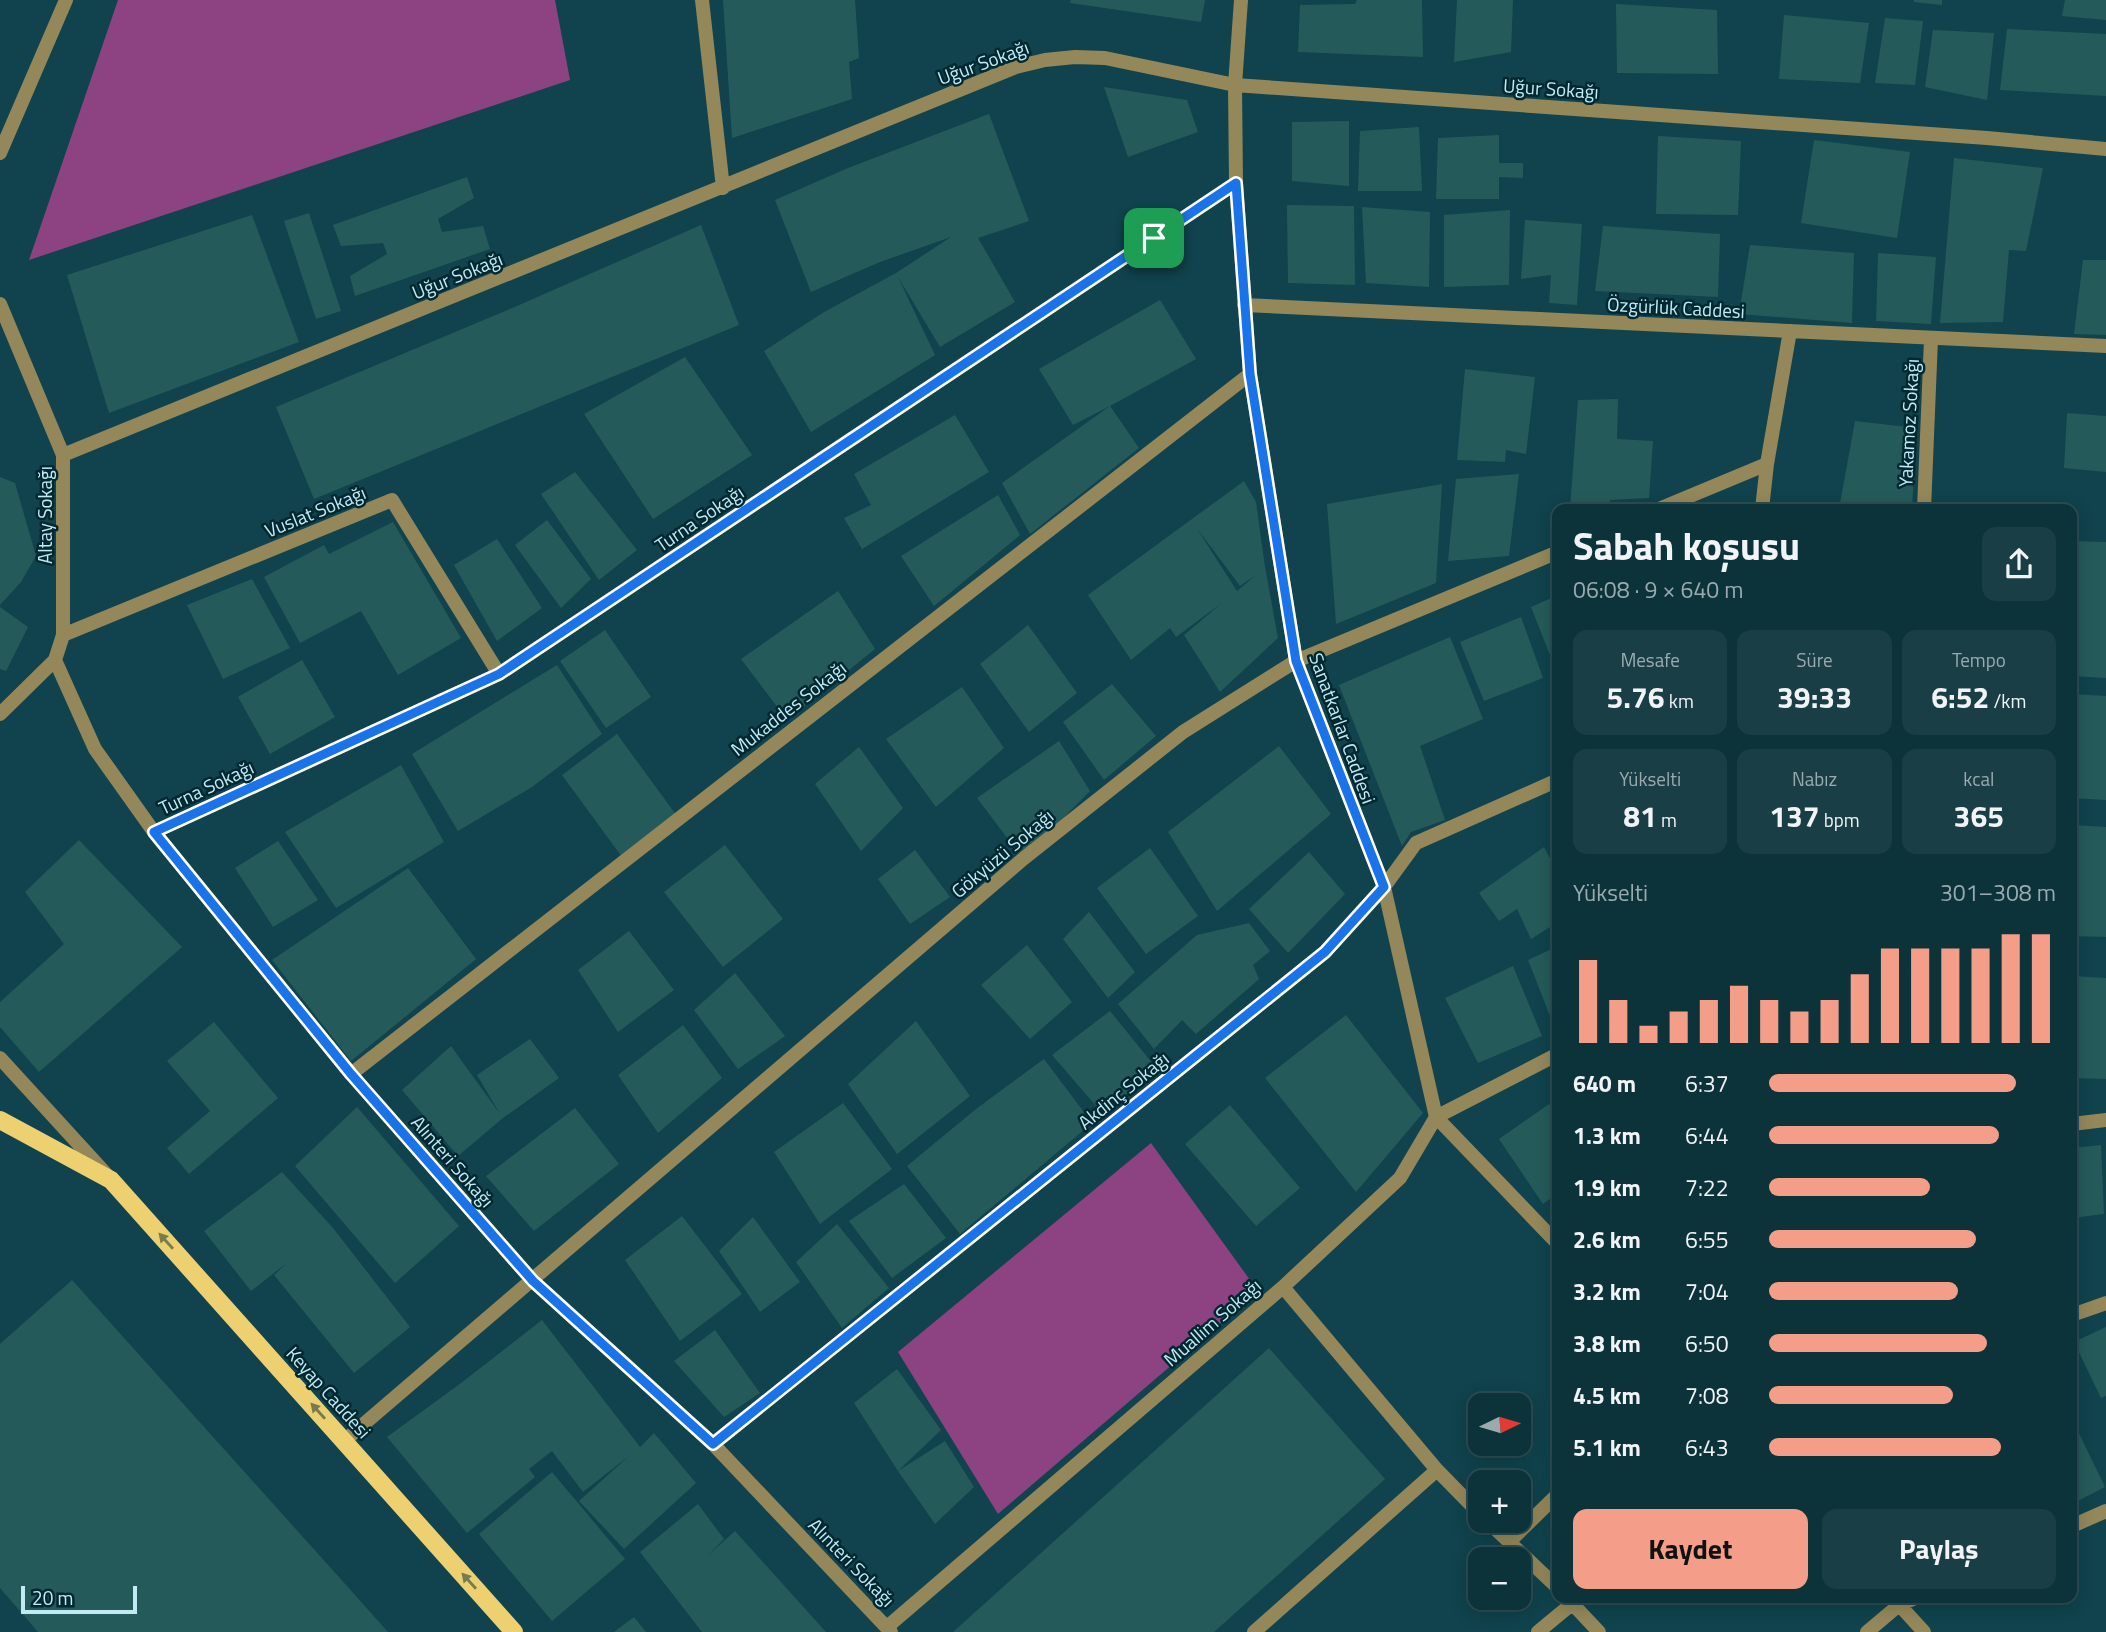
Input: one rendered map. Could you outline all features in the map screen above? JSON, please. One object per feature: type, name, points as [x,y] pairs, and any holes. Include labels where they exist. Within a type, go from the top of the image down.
[{"type":"main road","name":"Keyap Caddesi","points":[[0,1120],[111,1180],[514,1632]]},
{"type":"street","points":[[0,153],[66,0]]},
{"type":"street","points":[[702,0],[723,188]]},
{"type":"street","name":"Sanatkarlar Caddesi","points":[[1241,0],[1235,85],[1236,183],[1244,305],[1250,374],[1296,661],[1384,887],[1436,1117]]},
{"type":"street","name":"Uğur Sokağı","points":[[63,455],[1016,67],[1045,60],[1105,58],[1235,85],[1959,136],[2106,149]]},
{"type":"street","name":"Turna Sokağı","points":[[154,832],[499,674],[1236,183]]},
{"type":"street","name":"Altay Sokağı","points":[[0,304],[63,455],[63,635],[55,660],[0,714]]},
{"type":"street","name":"Özgürlük Caddesi","points":[[1244,305],[2106,346]]},
{"type":"street","points":[[1763,504],[1790,331]]},
{"type":"street","name":"Yakamoz Sokağı","points":[[1924,504],[1931,339]]},
{"type":"street","name":"Mukaddes Sokağı","points":[[351,1074],[1250,374]]},
{"type":"street","points":[[1671,504],[1767,464]]},
{"type":"street","name":"Vuslat Sokağı","points":[[63,635],[392,500],[499,674]]},
{"type":"street","name":"Gökyüzü Sokağı","points":[[344,1441],[1023,859],[1183,732],[1296,661],[1552,554]]},
{"type":"street","name":"Alınteri Sokağı","points":[[55,660],[95,749],[154,832],[351,1074],[533,1281],[713,1444],[889,1629]]},
{"type":"street","name":"Akdinç Sokağı","points":[[713,1444],[1325,952],[1384,887],[1416,843],[1552,783]]},
{"type":"street","points":[[1552,1057],[1436,1117],[1552,1238]]},
{"type":"street","name":"Keyap Caddesi","points":[[0,1059],[111,1180]]},
{"type":"street","name":"Muallim Sokağı","points":[[889,1629],[1283,1287],[1400,1178],[1436,1117]]},
{"type":"street","points":[[2077,1123],[2106,1120]]},
{"type":"street","points":[[1283,1287],[1437,1470],[1468,1502]]},
{"type":"street","points":[[2077,1313],[2106,1303]]},
{"type":"street","points":[[1254,1632],[1437,1470]]},
{"type":"street","points":[[1509,1542],[1552,1499]]},
{"type":"street","points":[[2077,1524],[2106,1511]]},
{"type":"street","points":[[1500,1533],[1552,1582]]},
{"type":"street","points":[[1538,1632],[1567,1603]]},
{"type":"street","points":[[1573,1603],[1599,1632]]},
{"type":"street","points":[[1867,1632],[1894,1603]]},
{"type":"street","points":[[1898,1603],[1924,1632]]},
{"type":"shaded area","points":[[118,0],[555,0],[570,80],[29,260]]},
{"type":"shaded area","points":[[1151,1143],[1258,1291],[998,1514],[898,1352]]},
{"type":"building","points":[[723,0],[855,0],[859,58],[849,62],[852,99],[732,138]]},
{"type":"building","points":[[1071,0],[1205,0],[1201,22],[1070,3]]},
{"type":"building","points":[[1357,0],[1422,0],[1423,57],[1298,52],[1300,5],[1355,4]]},
{"type":"building","points":[[1457,0],[1513,0],[1511,52],[1454,62]]},
{"type":"building","points":[[1942,0],[1942,5],[1914,2]]},
{"type":"building","points":[[2065,0],[2106,0],[2106,20],[2062,16]]},
{"type":"building","points":[[1616,4],[1717,10],[1718,74],[1617,73]]},
{"type":"building","points":[[1784,15],[1869,23],[1860,83],[1779,79]]},
{"type":"building","points":[[1885,18],[1923,21],[1915,85],[1875,83]]},
{"type":"building","points":[[2007,29],[2106,34],[2106,96],[2000,90]]},
{"type":"building","points":[[1933,30],[1994,33],[1987,100],[1925,87]]},
{"type":"building","points":[[1104,87],[1187,100],[1198,132],[1128,157]]},
{"type":"building","points":[[989,114],[1029,221],[978,238],[1015,302],[940,347],[898,277],[935,355],[811,432],[764,351],[824,312],[896,273],[951,237],[880,262],[811,292],[775,200],[848,168]]},
{"type":"building","points":[[1349,121],[1349,186],[1292,181],[1292,122]]},
{"type":"building","points":[[1419,127],[1422,191],[1358,191],[1360,131]]},
{"type":"building","points":[[1499,135],[1499,163],[1523,163],[1523,178],[1499,177],[1499,199],[1436,199],[1438,138]]},
{"type":"building","points":[[1658,136],[1741,141],[1738,215],[1656,214]]},
{"type":"building","points":[[1814,140],[1910,152],[1897,238],[1801,223]]},
{"type":"building","points":[[1954,158],[2043,168],[2026,251],[2009,250],[2003,322],[1940,323]]},
{"type":"building","points":[[467,177],[474,198],[438,219],[442,232],[483,226],[490,249],[355,296],[350,276],[387,254],[383,243],[341,246],[333,225]]},
{"type":"building","points":[[1287,205],[1354,206],[1355,285],[1288,283]]},
{"type":"building","points":[[1362,207],[1430,212],[1429,287],[1366,283]]},
{"type":"building","points":[[1510,210],[1509,285],[1444,287],[1444,215]]},
{"type":"building","points":[[309,213],[341,311],[316,319],[284,221]]},
{"type":"building","points":[[252,215],[299,342],[109,413],[67,275]]},
{"type":"building","points":[[1525,220],[1582,224],[1577,305],[1549,303],[1551,275],[1521,279]]},
{"type":"building","points":[[701,225],[739,325],[314,499],[276,407]]},
{"type":"building","points":[[1603,226],[1720,234],[1718,297],[1595,291]]},
{"type":"building","points":[[1750,245],[1854,253],[1852,323],[1739,314]]},
{"type":"building","points":[[1878,253],[1936,257],[1931,324],[1876,321]]},
{"type":"building","points":[[2083,260],[2106,260],[2106,335],[2074,334]]},
{"type":"building","points":[[1160,300],[1196,359],[1073,425],[1039,369]]},
{"type":"building","points":[[685,357],[752,455],[653,519],[584,414]]},
{"type":"building","points":[[1465,369],[1535,377],[1526,454],[1506,450],[1505,462],[1457,460]]},
{"type":"building","points":[[1618,399],[1617,439],[1653,441],[1649,498],[1610,500],[1610,504],[1570,504],[1578,400]]},
{"type":"building","points":[[1110,406],[1139,448],[1030,534],[1002,483]]},
{"type":"building","points":[[2067,413],[2106,416],[2106,472],[2064,468]]},
{"type":"building","points":[[955,415],[989,472],[862,549],[844,518],[871,505],[854,474]]},
{"type":"building","points":[[1855,421],[1916,428],[1912,504],[1840,504]]},
{"type":"building","points":[[575,472],[637,550],[599,580],[541,494]]},
{"type":"building","points":[[1519,474],[1509,556],[1448,561],[1456,479]]},
{"type":"building","points":[[0,477],[15,483],[36,556],[21,582],[0,605]]},
{"type":"building","points":[[1244,481],[1256,502],[1278,638],[1220,692],[1184,635],[1223,602],[1176,637],[1170,628],[1131,660],[1088,595]],"holes":[[[1196,527],[1240,586],[1256,575],[1237,591]]]},
{"type":"building","points":[[1442,484],[1436,583],[1336,624],[1327,504]]},
{"type":"building","points":[[998,495],[1020,535],[934,606],[901,556]]},
{"type":"building","points":[[547,520],[591,579],[561,608],[515,545]]},
{"type":"building","points":[[393,522],[461,638],[398,675],[361,611],[300,643],[264,577],[324,545],[329,554]]},
{"type":"building","points":[[497,539],[542,608],[497,641],[454,565]]},
{"type":"building","points":[[2077,541],[2106,542],[2106,678],[2077,676]]},
{"type":"building","points":[[252,579],[290,648],[223,679],[187,605]]},
{"type":"building","points":[[838,591],[875,649],[787,720],[741,659]]},
{"type":"building","points":[[1552,598],[1552,660],[1531,607]]},
{"type":"building","points":[[0,607],[28,627],[6,671],[0,669]]},
{"type":"building","points":[[1521,617],[1543,678],[1484,701],[1460,642]]},
{"type":"building","points":[[1028,625],[1077,693],[1029,732],[980,664]]},
{"type":"building","points":[[605,630],[651,697],[606,728],[560,661]]},
{"type":"building","points":[[1450,637],[1483,719],[1420,746],[1445,820],[1411,832],[1402,846],[1339,685]]},
{"type":"building","points":[[302,660],[335,717],[270,754],[238,697]]},
{"type":"building","points":[[557,665],[602,734],[532,787],[458,831],[412,754]]},
{"type":"building","points":[[1112,684],[1156,736],[1104,780],[1063,722]]},
{"type":"building","points":[[962,687],[1004,748],[936,807],[886,739]]},
{"type":"building","points":[[2077,694],[2106,696],[2106,800],[2077,798]]},
{"type":"building","points":[[617,734],[677,816],[622,857],[562,775]]},
{"type":"building","points":[[1059,741],[1090,791],[1023,859],[977,798]]},
{"type":"building","points":[[1279,746],[1331,814],[1217,911],[1168,832]]},
{"type":"building","points":[[859,747],[903,808],[861,851],[815,784]]},
{"type":"building","points":[[401,765],[444,842],[336,908],[285,832]]},
{"type":"building","points":[[2077,825],[2106,827],[2106,937],[2077,936]]},
{"type":"building","points":[[79,840],[182,947],[39,1072],[0,1027],[0,1002],[64,944],[25,892]]},
{"type":"building","points":[[278,841],[318,900],[273,927],[235,868]]},
{"type":"building","points":[[725,845],[783,919],[723,967],[664,892]]},
{"type":"building","points":[[1544,847],[1552,862],[1552,926],[1531,939],[1517,909],[1499,921],[1479,893]]},
{"type":"building","points":[[1150,848],[1198,916],[1146,954],[1097,888]]},
{"type":"building","points":[[915,850],[950,897],[910,924],[878,879]]},
{"type":"building","points":[[1309,852],[1345,894],[1288,953],[1249,909]]},
{"type":"building","points":[[408,868],[476,959],[351,1061],[272,960]]},
{"type":"building","points":[[1089,912],[1135,972],[1108,998],[1063,939]]},
{"type":"building","points":[[1249,923],[1270,951],[1253,965],[1259,979],[1196,1034],[1182,1020],[1154,1049],[1118,1004],[1197,935]]},
{"type":"building","points":[[629,931],[674,990],[618,1032],[578,970]]},
{"type":"building","points":[[1027,945],[1072,1002],[1030,1039],[981,985]]},
{"type":"building","points":[[1552,949],[1552,1021],[1528,960]]},
{"type":"building","points":[[1513,966],[1542,1036],[1478,1063],[1445,998]]},
{"type":"building","points":[[735,973],[785,1036],[738,1069],[694,1010]]},
{"type":"building","points":[[2077,976],[2106,978],[2106,1079],[2077,1078]]},
{"type":"building","points":[[1110,1011],[1157,1069],[1103,1114],[1052,1055]]},
{"type":"building","points":[[1346,1015],[1423,1113],[1356,1192],[1265,1078]]},
{"type":"building","points":[[916,1021],[970,1096],[897,1154],[848,1084]]},
{"type":"building","points":[[214,1022],[278,1098],[189,1174],[167,1148],[210,1111],[167,1061]]},
{"type":"building","points":[[683,1025],[722,1078],[658,1133],[618,1075]]},
{"type":"building","points":[[530,1039],[559,1078],[503,1118],[458,1156],[402,1090],[451,1046],[500,1114],[477,1075]]},
{"type":"building","points":[[1044,1059],[1092,1123],[960,1234],[907,1166],[976,1109]]},
{"type":"building","points":[[843,1103],[892,1169],[820,1224],[774,1152]]},
{"type":"building","points":[[1549,1104],[1552,1109],[1552,1197],[1543,1204],[1499,1139]]},
{"type":"building","points":[[1230,1105],[1300,1188],[1256,1226],[1185,1144]]},
{"type":"building","points":[[357,1107],[459,1226],[395,1283],[295,1166]]},
{"type":"building","points":[[575,1108],[619,1164],[534,1231],[486,1176]]},
{"type":"building","points":[[2101,1145],[2104,1214],[2077,1217],[2077,1147]]},
{"type":"building","points":[[282,1172],[333,1228],[410,1327],[354,1373],[274,1275],[288,1262],[251,1291],[204,1231]]},
{"type":"building","points":[[904,1184],[946,1238],[892,1278],[849,1221]]},
{"type":"building","points":[[682,1216],[742,1294],[680,1341],[625,1260]]},
{"type":"building","points":[[753,1217],[800,1282],[760,1312],[719,1251]]},
{"type":"building","points":[[837,1224],[889,1288],[842,1328],[796,1262]]},
{"type":"building","points":[[72,1280],[388,1632],[38,1632],[0,1588],[0,1344]]},
{"type":"building","points":[[542,1320],[640,1447],[654,1433],[696,1483],[624,1549],[579,1501],[629,1456],[583,1492],[552,1451],[529,1469],[535,1477],[467,1533],[387,1437]]},
{"type":"building","points":[[2106,1327],[2106,1396],[2101,1398],[2077,1348],[2077,1341]]},
{"type":"building","points":[[715,1330],[760,1393],[724,1417],[674,1361]]},
{"type":"building","points":[[1269,1348],[1385,1479],[1214,1632],[953,1632]]},
{"type":"building","points":[[897,1369],[941,1430],[898,1471],[854,1403]]},
{"type":"building","points":[[2077,1429],[2105,1487],[2077,1501]]},
{"type":"building","points":[[945,1441],[974,1487],[935,1524],[898,1471]]},
{"type":"building","points":[[552,1472],[625,1559],[552,1621],[479,1534]]},
{"type":"building","points":[[698,1504],[724,1539],[707,1556],[735,1531],[826,1632],[702,1632],[640,1552]]},
{"type":"building","points":[[634,1617],[646,1632],[614,1632]]},
{"type":"route","points":[[1236,183],[1250,374],[1296,661],[1384,887],[1325,952],[713,1444],[533,1281],[351,1074],[154,832],[499,674],[1154,238],[1236,183]]}]
